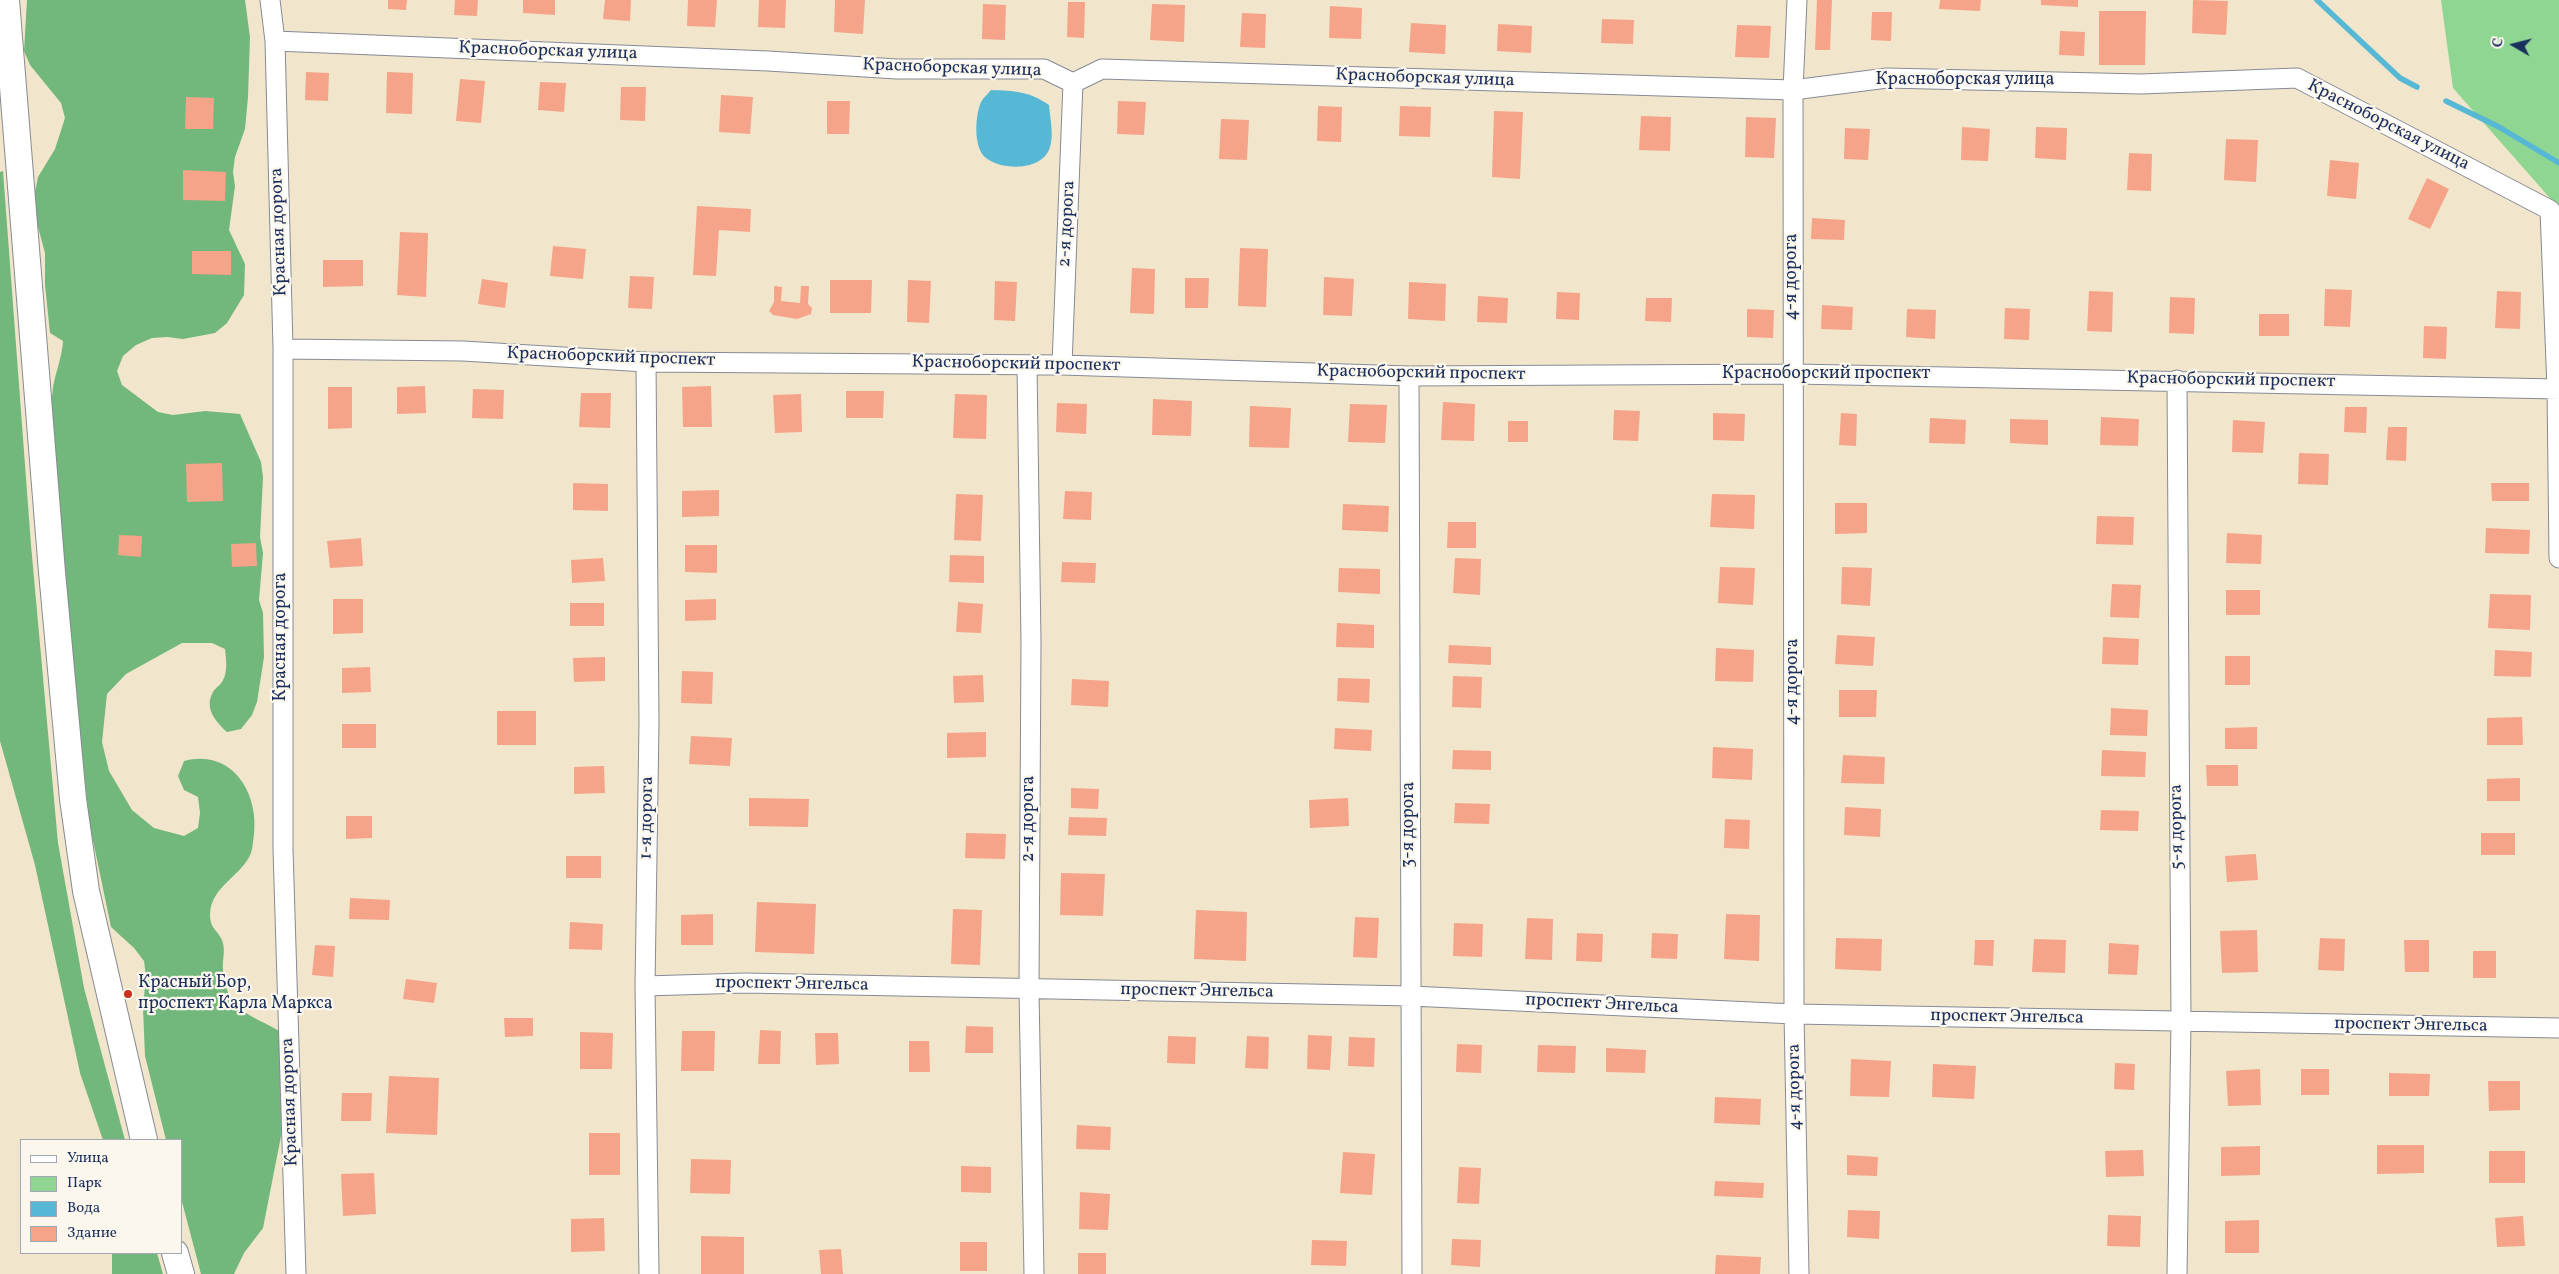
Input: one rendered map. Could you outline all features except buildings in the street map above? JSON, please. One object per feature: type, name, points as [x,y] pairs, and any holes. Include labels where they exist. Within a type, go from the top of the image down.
[{"type":"main road","points":[[6,0],[52,572],[74,798],[86,890],[144,1139]]},
{"type":"main road","points":[[175,1254],[181,1274]]},
{"type":"street","name":"Красная дорога","points":[[270,0],[275,41],[283,349],[283,849],[296,1274]]},
{"type":"street","name":"4-я дорога","points":[[1797,0],[1793,90],[1794,1014],[1798,1274]]},
{"type":"street","name":"Красноборская улица","points":[[275,41],[768,60],[897,69],[1044,69],[1073,83],[1102,69],[1793,90],[1887,78],[2141,84],[2297,78],[2550,210],[2558,388]]},
{"type":"street","name":"2-я дорога","points":[[1062,365],[1073,83]]},
{"type":"street","name":"Красноборский проспект","points":[[283,349],[463,351],[646,362],[1062,365],[1409,376],[1794,374],[2558,388]]},
{"type":"street","name":"1-я дорога","points":[[646,362],[649,723],[645,986],[649,1274]]},
{"type":"street","name":"2-я дорога","points":[[1026,365],[1031,642],[1029,990],[1034,1274]]},
{"type":"street","name":"3-я дорога","points":[[1409,376],[1412,1274]]},
{"type":"street","name":"5-я дорога","points":[[2176,380],[2180,1022],[2177,1274]]},
{"type":"street","points":[[2558,388],[2559,558]]},
{"type":"street","name":"проспект Энгельса","points":[[645,986],[745,983],[1411,996],[1794,1014],[2559,1028]]},
{"type":"green space","points":[[27,0],[245,0],[250,37],[248,97],[245,129],[235,157],[233,172],[235,186],[229,230],[245,264],[244,295],[227,323],[215,333],[183,339],[152,338],[136,345],[123,356],[117,371],[122,385],[158,412],[173,415],[205,411],[240,414],[261,462],[263,477],[260,537],[263,553],[259,600],[263,613],[264,657],[257,702],[252,715],[241,729],[227,732],[215,719],[210,709],[213,692],[221,683],[226,673],[225,649],[212,643],[182,643],[126,674],[107,694],[102,742],[109,771],[132,810],[154,828],[184,836],[198,828],[200,813],[198,797],[184,790],[178,776],[184,761],[201,759],[215,761],[228,767],[246,789],[252,803],[254,834],[251,853],[247,861],[221,888],[216,896],[212,904],[210,919],[212,926],[222,940],[225,984],[234,1003],[250,1015],[281,1032],[283,1126],[263,1228],[244,1253],[234,1274],[201,1274],[182,1202],[182,1139],[166,1139],[145,1056],[143,1008],[146,976],[144,961],[134,948],[111,927],[90,826],[70,649],[51,434],[53,387],[63,341],[50,333],[45,285],[45,253],[37,223],[35,192],[38,177],[55,149],[65,118],[61,103],[30,65],[24,51]]},
{"type":"green space","points":[[2441,0],[2559,0],[2559,205],[2556,205],[2453,88]]},
{"type":"green space","points":[[3,171],[31,545],[58,843],[84,988],[125,1139],[103,1139],[80,1073],[35,865],[0,741],[0,172]]},
{"type":"green space","points":[[112,1254],[157,1254],[163,1274],[112,1274]]},
{"type":"water","points":[[991,90],[1022,93],[1042,100],[1049,105],[1052,132],[1051,143],[1046,155],[1039,161],[1012,167],[993,162],[982,153],[977,140],[977,115],[981,102]]},
{"type":"waterway","points":[[2317,0],[2400,78],[2417,87]]},
{"type":"waterway","points":[[2446,101],[2499,127],[2559,163]]},
{"type":"place","name":"Красный Бор, проспект Карла Маркса","points":[[128,994]]}]
